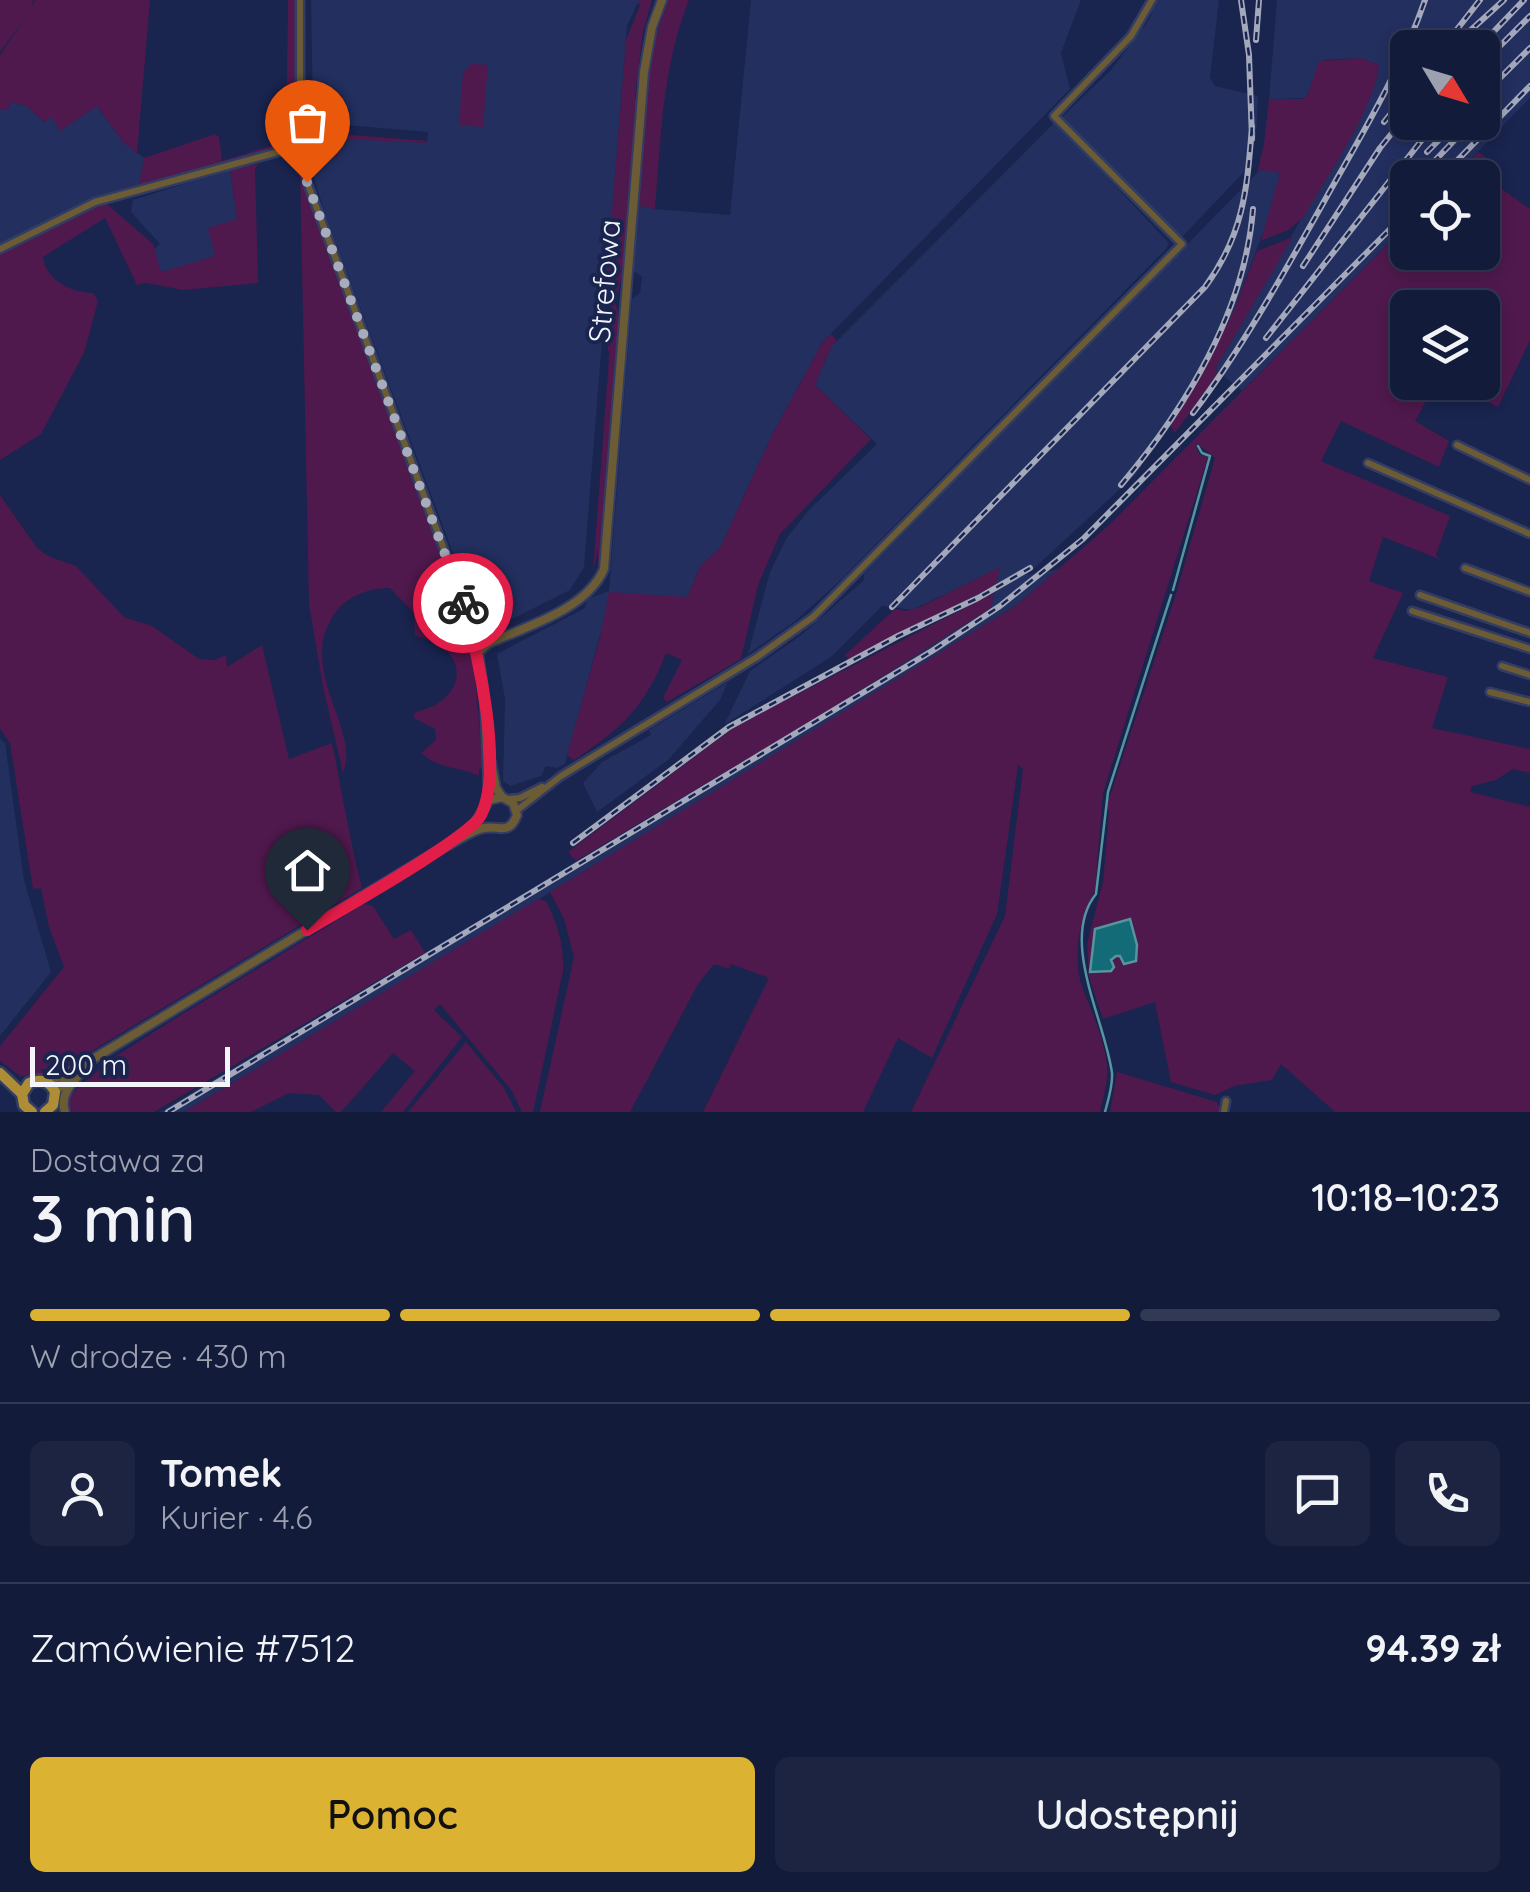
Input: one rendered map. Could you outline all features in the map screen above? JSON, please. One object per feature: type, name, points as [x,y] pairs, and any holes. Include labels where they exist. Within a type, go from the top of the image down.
[{"type":"main road","points":[[0,1072],[24,1089]]},
{"type":"main road","points":[[24,1089],[36,1080],[46,1082],[52,1105]]},
{"type":"main road","points":[[24,1089],[24,1104],[32,1112]]},
{"type":"street","points":[[300,0],[300,146],[312,199],[448,560],[484,690],[489,800],[474,825],[446,846]]},
{"type":"street","name":"Strefowa","points":[[497,640],[572,604],[594,586],[604,569],[644,72],[652,27],[662,0]]},
{"type":"street","points":[[489,800],[520,798],[548,784],[757,657],[813,616],[1182,244],[1054,116],[1132,36],[1152,0]]},
{"type":"street","points":[[0,249],[94,202],[300,146]]},
{"type":"street","points":[[1457,444],[1530,480]]},
{"type":"street","points":[[1368,463],[1530,534]]},
{"type":"street","points":[[1465,568],[1530,592]]},
{"type":"street","points":[[1420,595],[1530,633]]},
{"type":"street","points":[[1412,610],[1530,649]]},
{"type":"street","points":[[470,631],[497,640]]},
{"type":"street","points":[[477,655],[497,640]]},
{"type":"street","points":[[1502,666],[1530,675]]},
{"type":"street","points":[[1490,692],[1530,702]]},
{"type":"street","points":[[46,1082],[92,1060],[446,846],[480,829],[508,828],[516,820],[516,811],[496,788],[488,753]]},
{"type":"street","points":[[516,811],[548,784]]},
{"type":"street","points":[[482,814],[490,828]]},
{"type":"street","points":[[65,1112],[65,1091],[92,1060]]},
{"type":"street","points":[[52,1105],[78,1068]]},
{"type":"street","points":[[1224,1112],[1226,1102]]},
{"type":"shaded area","points":[[0,0],[33,0],[31,8],[35,0],[150,0],[137,153],[123,142],[97,106],[60,131],[52,117],[44,122],[27,106],[11,102],[8,110],[0,109],[0,55],[26,17],[0,52]]},
{"type":"shaded area","points":[[288,0],[296,0],[295,143],[139,186],[144,158],[215,134],[219,137],[222,161],[286,141]]},
{"type":"shaded area","points":[[311,0],[639,0],[627,26],[584,567],[570,590],[500,625],[481,627],[326,217],[308,146],[319,135],[427,143],[428,132],[322,123],[313,116]]},
{"type":"shaded area","points":[[639,0],[652,0],[643,32],[635,95],[624,270],[615,302],[620,319],[601,557],[598,565],[598,549],[593,572],[610,344],[608,355],[611,311],[606,284],[626,40]]},
{"type":"shaded area","points":[[667,0],[689,0],[668,77],[655,209],[637,205],[651,53]]},
{"type":"shaded area","points":[[751,0],[1081,0],[1061,53],[1070,89],[822,343],[770,439],[720,548],[701,565],[687,597],[607,609],[565,764],[557,768],[546,766],[541,776],[510,786],[503,781],[505,699],[497,654],[585,608],[587,599],[609,591],[632,299],[640,293],[642,277],[633,271],[637,205],[730,215]]},
{"type":"shaded area","points":[[1157,0],[1219,0],[1210,77],[1215,86],[1258,96],[1256,137],[1245,171],[1181,238],[1062,117],[1111,70],[1148,21]]},
{"type":"shaded area","points":[[1277,0],[1530,0],[1530,98],[1500,129],[1500,30],[1390,30],[1390,140],[1489,140],[1470,160],[1390,160],[1390,242],[1242,391],[1215,369],[1366,106],[1379,65],[1361,58],[1322,60],[1306,98],[1269,99]]},
{"type":"shaded area","points":[[1361,58],[1379,65],[1369,101],[1349,142],[1304,217],[1288,230],[1261,241],[1280,173],[1257,173],[1269,99],[1303,99],[1319,61]]},
{"type":"shaded area","points":[[471,64],[488,65],[483,127],[459,125],[463,73]]},
{"type":"shaded area","points":[[11,102],[27,106],[44,122],[97,106],[123,142],[144,158],[139,186],[86,202],[0,246],[0,109],[8,110]]},
{"type":"shaded area","points":[[1055,122],[1169,243],[1166,249],[842,579],[794,622],[748,654],[770,572],[786,539],[809,510],[877,444],[815,385],[831,347]]},
{"type":"shaded area","points":[[314,132],[427,143],[343,139],[337,157],[312,162],[305,156],[305,140]]},
{"type":"shaded area","points":[[1478,152],[1489,160],[1470,160]]},
{"type":"shaded area","points":[[258,164],[258,283],[183,290],[137,285],[105,218],[43,257],[54,278],[68,287],[93,293],[98,301],[84,353],[41,434],[0,460],[0,254],[94,206],[107,204],[153,244],[161,272],[215,256],[208,228],[237,219],[230,169]]},
{"type":"shaded area","points":[[230,169],[237,219],[216,256],[161,273],[154,249],[160,244],[131,212],[133,200]]},
{"type":"shaded area","points":[[1260,170],[1280,172],[1274,204],[1232,315],[1198,381],[1135,475],[1027,575],[1059,569],[1017,605],[184,1112],[160,1112],[826,712],[991,608],[999,568],[912,610],[882,606],[831,657],[724,725],[750,671],[800,636],[864,580],[864,574]]},
{"type":"shaded area","points":[[300,171],[450,579],[474,664],[483,768],[479,769],[479,776],[435,762],[421,753],[436,740],[435,729],[414,718],[414,713],[449,694],[457,673],[449,653],[415,636],[414,613],[390,588],[367,591],[346,602],[335,613],[325,635],[325,677],[344,736],[343,773],[309,604]]},
{"type":"shaded area","points":[[1500,188],[1530,209],[1530,340],[1498,407],[1485,400],[1500,400],[1500,290],[1390,290],[1390,400],[1427,400],[1415,421],[1449,441],[1439,467],[1341,421],[1321,461],[1450,516],[1436,555],[1439,559],[1383,537],[1369,581],[1403,593],[1373,658],[1448,677],[1432,728],[1530,749],[1530,773],[1513,769],[1496,780],[1472,786],[1470,792],[1530,807],[1530,1112],[1335,1112],[1281,1064],[1272,1080],[1234,1086],[1215,1095],[1171,1082],[1155,1002],[1103,1019],[1089,977],[1087,944],[1103,882],[1107,805],[1175,597],[1215,458],[1198,444],[1200,455],[1208,457],[1103,793],[1095,890],[1079,938],[1079,977],[1107,1065],[1100,1112],[911,1112],[1005,916],[1023,769],[1018,765],[997,914],[932,1058],[898,1038],[863,1112],[703,1112],[769,978],[731,964],[729,969],[714,964],[698,984],[630,1112],[540,1112],[574,957],[564,919],[550,892],[1017,605],[1109,525],[1390,242],[1390,270],[1500,270]]},
{"type":"shaded area","points":[[1293,237],[1215,369],[1219,373],[1175,433],[1170,425],[1232,315],[1257,251]]},
{"type":"shaded area","points":[[831,334],[837,341],[815,385],[871,439],[780,534],[758,585],[741,659],[667,702],[663,698],[682,660],[666,653],[650,688],[630,715],[574,760],[567,755],[609,592],[687,597],[701,565],[720,548],[770,439],[822,343]]},
{"type":"shaded area","points":[[0,495],[37,548],[76,566],[124,617],[152,626],[199,659],[214,660],[226,655],[227,667],[262,645],[289,759],[332,743],[362,888],[52,1075],[20,1076],[0,1061],[0,1046],[64,967],[49,927],[41,888],[33,889],[10,743],[0,729]]},
{"type":"shaded area","points":[[1000,567],[996,585],[849,659],[845,655],[895,609],[920,607]]},
{"type":"shaded area","points":[[994,593],[991,608],[826,712],[576,861],[568,852],[736,726]]},
{"type":"shaded area","points":[[728,682],[720,700],[668,760],[597,812],[583,783],[602,762],[651,735],[649,730]]},
{"type":"shaded area","points":[[0,739],[5,743],[24,880],[51,972],[0,1036]]},
{"type":"shaded area","points":[[538,899],[546,901],[557,927],[563,971],[533,1112],[522,1112],[512,1091],[440,1004],[434,1010],[462,1037],[403,1112],[381,1112],[415,1071],[393,1053],[341,1112],[336,1112],[319,1095],[289,1093],[251,1112],[184,1112]]},
{"type":"shaded area","points":[[364,904],[373,906],[394,939],[411,930],[425,953],[154,1112],[72,1112],[68,1106],[70,1095],[113,1058]]},
{"type":"shaded area","points":[[1130,919],[1137,945],[1136,961],[1124,964],[1116,956],[1111,960],[1111,971],[1090,972],[1095,929]]},
{"type":"shaded area","points":[[466,1042],[504,1088],[516,1112],[408,1112]]},
{"type":"shaded area","points":[[1117,1072],[1217,1102],[1221,1112],[1110,1112]]},
{"type":"waterway","points":[[1173,590],[1210,456],[1198,446]]},
{"type":"waterway","points":[[1105,1112],[1112,1073],[1088,981],[1082,934],[1086,913],[1096,894],[1108,792],[1171,595]]},
{"type":"railway","points":[[1241,0],[1249,55],[1252,139]]},
{"type":"railway","points":[[1256,40],[1259,0]]},
{"type":"railway","points":[[1193,413],[1263,308],[1353,150],[1393,77],[1425,0]]},
{"type":"railway","points":[[1457,30],[1480,0]]},
{"type":"railway","points":[[1471,30],[1504,0]]},
{"type":"railway","points":[[1495,30],[1524,0]]},
{"type":"railway","points":[[1500,46],[1530,16]]},
{"type":"railway","points":[[1500,78],[1530,48]]},
{"type":"railway","points":[[1458,160],[1530,86]]},
{"type":"railway","points":[[1384,122],[1390,114]]},
{"type":"railway","points":[[892,607],[1205,287],[1236,229],[1245,191],[1252,126]]},
{"type":"railway","points":[[1303,266],[1390,136]]},
{"type":"railway","points":[[1266,338],[1422,140]]},
{"type":"railway","points":[[1427,152],[1439,140]]},
{"type":"railway","points":[[1435,160],[1455,140]]},
{"type":"railway","points":[[1121,485],[1189,391],[1225,321],[1248,247],[1253,209]]},
{"type":"railway","points":[[168,1112],[932,651],[1000,606],[1083,539],[1390,229]]},
{"type":"railway","points":[[573,843],[729,727],[1030,568]]},
{"type":"way so far","points":[[307,182],[463,603]]},
{"type":"route","points":[[307,930],[446,846],[474,825],[489,800],[484,690],[463,603]]}]
